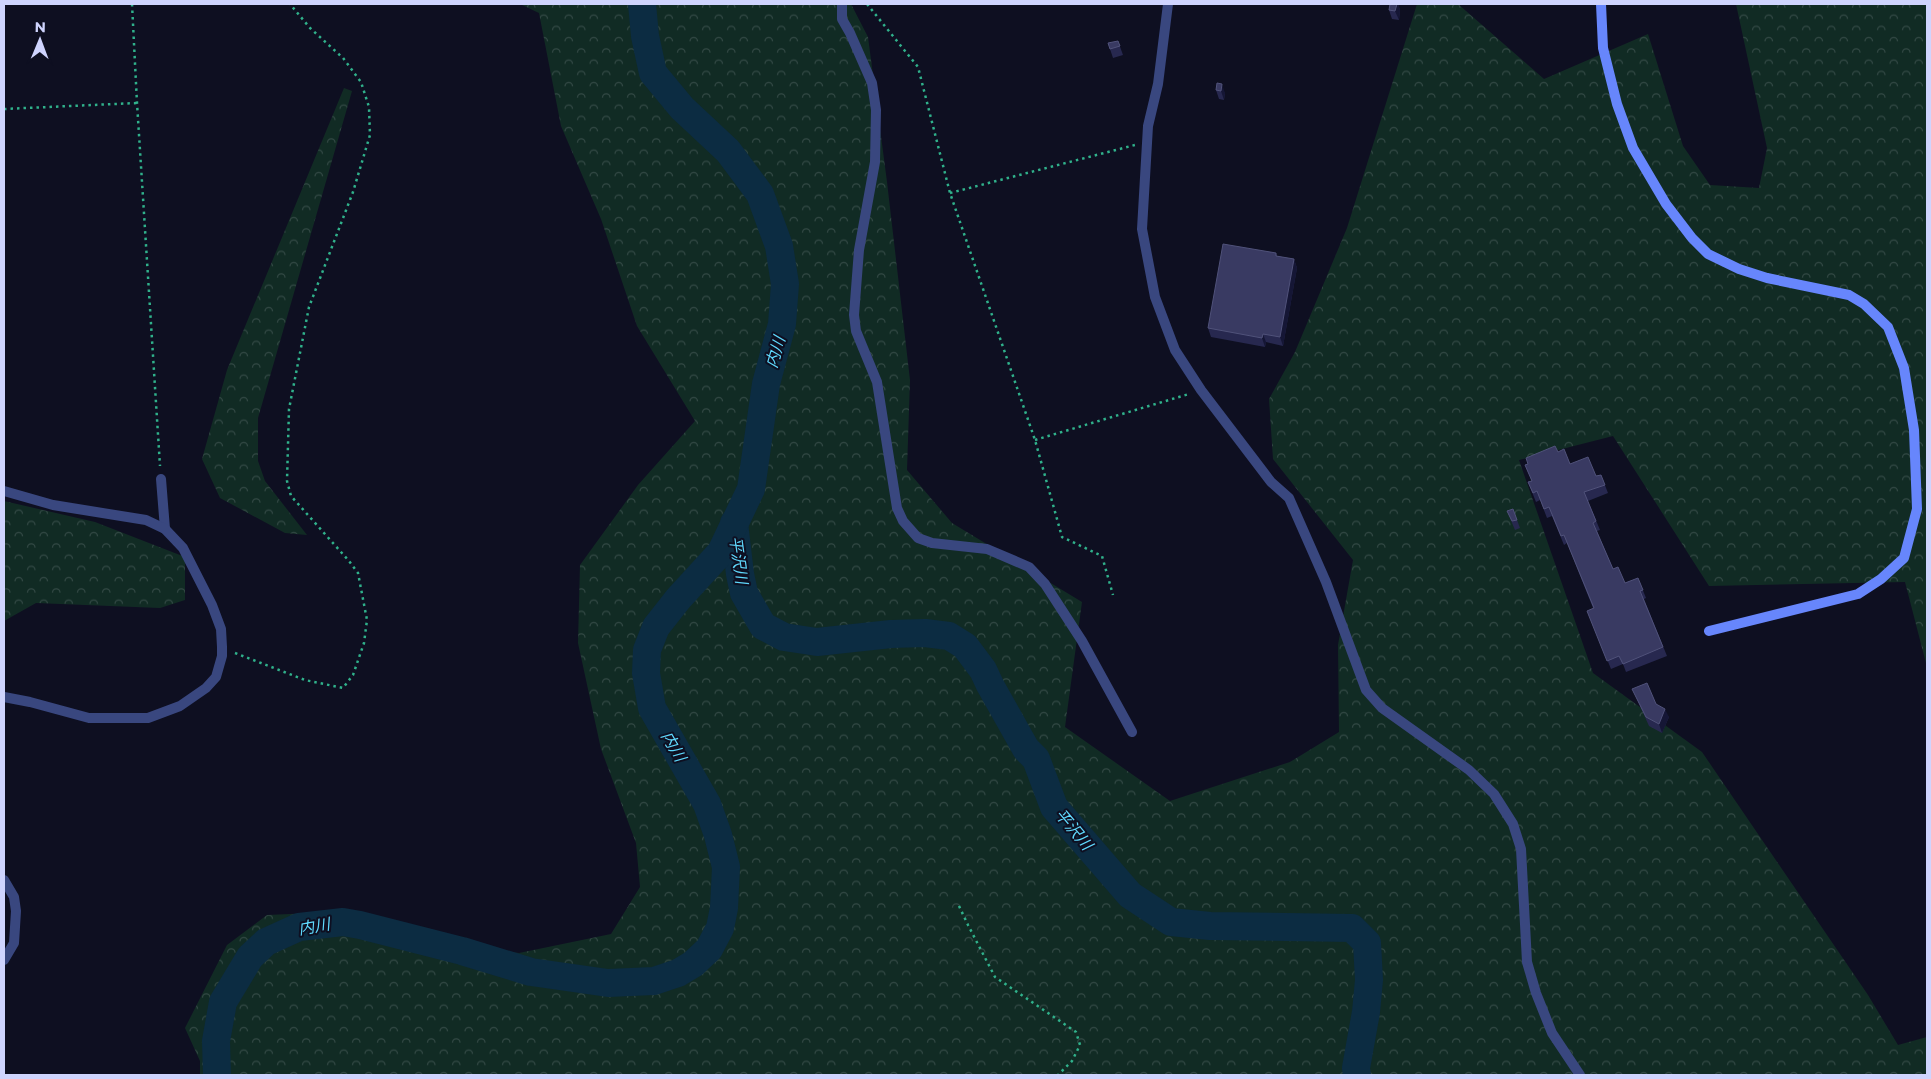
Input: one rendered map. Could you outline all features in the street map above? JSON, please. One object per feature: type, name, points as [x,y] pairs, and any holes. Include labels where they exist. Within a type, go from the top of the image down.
[{"type":"street","points":[[842,4],[842,19],[872,83],[876,110],[875,162],[859,250],[854,315],[856,331],[876,382],[897,508],[903,521],[918,538],[932,543],[987,549],[1029,567],[1045,584],[1082,641],[1132,732]]},
{"type":"street","points":[[1168,4],[1158,84],[1146,142],[1142,229],[1154,297],[1175,350],[1201,390],[1271,482],[1289,498],[1326,582],[1366,690],[1382,708],[1469,770],[1494,794],[1513,824],[1522,849],[1526,962],[1552,1033],[1580,1075]]},
{"type":"street","points":[[1601,4],[1603,48],[1616,104],[1633,148],[1666,204],[1692,238],[1708,254],[1739,269],[1767,278],[1849,295],[1864,304],[1888,326],[1904,368],[1914,430],[1917,509],[1904,558],[1881,579],[1858,594],[1709,630]]},
{"type":"street","points":[[161,478],[165,529]]},
{"type":"street","points":[[4,491],[54,505],[146,520],[165,529],[183,548],[212,605],[221,629],[222,656],[216,677],[206,688],[180,706],[148,718],[89,718],[4,697]]},
{"type":"street","points":[[4,880],[14,896],[16,911],[14,943],[4,960]]},
{"type":"path","points":[[132,4],[161,478]]},
{"type":"path","points":[[222,647],[305,680],[343,688],[353,675],[364,643],[367,620],[358,573],[291,496],[287,481],[289,409],[309,307],[353,192],[370,135],[369,107],[361,82],[343,58],[310,28],[290,4]]},
{"type":"path","points":[[868,4],[918,67],[950,193],[1035,440],[1062,537],[1102,556],[1113,595]]},
{"type":"path","points":[[4,109],[137,103]]},
{"type":"path","points":[[950,193],[1146,142]]},
{"type":"path","points":[[1035,440],[1201,390]]},
{"type":"path","points":[[959,906],[995,977],[1076,1032],[1080,1045],[1072,1061],[1058,1075]]},
{"type":"green space","points":[[520,4],[851,4],[868,37],[887,182],[910,380],[907,470],[952,523],[1082,602],[1065,727],[1170,801],[1290,762],[1339,732],[1338,645],[1353,560],[1273,459],[1269,399],[1295,352],[1347,228],[1417,4],[1458,4],[1544,79],[1648,34],[1683,146],[1710,185],[1759,188],[1767,148],[1736,4],[1927,4],[1927,667],[1905,582],[1709,586],[1613,436],[1519,460],[1593,673],[1702,752],[1868,995],[1898,1045],[1927,1037],[1927,1075],[200,1075],[200,1061],[185,1028],[227,945],[267,915],[314,913],[400,922],[454,945],[519,953],[611,934],[640,887],[636,843],[601,749],[578,643],[580,565],[638,485],[695,421],[637,326],[601,219],[561,126],[539,13]]},
{"type":"green space","points":[[344,88],[352,91],[258,418],[258,461],[265,481],[307,535],[285,533],[220,498],[202,459],[227,370]]},
{"type":"green space","points":[[4,501],[95,522],[185,557],[185,600],[160,608],[36,603],[4,621]]},
{"type":"building","points":[[1390,4],[1397,4],[1395,11],[1389,10]]},
{"type":"building","points":[[1118,41],[1120,46],[1110,49],[1108,43]]},
{"type":"building","points":[[1217,83],[1222,84],[1221,91],[1216,90]]},
{"type":"building","points":[[1223,244],[1276,253],[1276,256],[1294,259],[1280,337],[1263,334],[1262,338],[1208,328]]},
{"type":"building","points":[[1555,446],[1558,452],[1564,449],[1570,464],[1588,457],[1596,476],[1601,475],[1605,485],[1584,492],[1596,521],[1593,523],[1613,569],[1618,567],[1625,583],[1638,578],[1643,590],[1640,591],[1663,647],[1623,664],[1619,656],[1607,661],[1587,611],[1594,608],[1564,535],[1561,536],[1549,507],[1544,509],[1537,491],[1533,493],[1528,482],[1532,481],[1525,465],[1528,464],[1526,458]]},
{"type":"building","points":[[1513,509],[1517,520],[1512,521],[1507,511]]},
{"type":"building","points":[[1647,683],[1656,704],[1665,709],[1659,724],[1646,717],[1632,689]]},
{"type":"waterway","name":"内川","points":[[217,1075],[216,1041],[223,1002],[250,957],[266,942],[299,927],[343,922],[360,925],[462,951],[531,972],[608,983],[654,981],[678,973],[693,964],[709,949],[720,928],[724,908],[726,867],[718,835],[707,804],[652,708],[646,673],[647,650],[656,627],[678,599],[721,552],[751,489],[766,384],[782,324],[785,284],[779,246],[760,194],[728,151],[682,108],[653,73],[645,36],[642,4]]},
{"type":"waterway","name":"平沢川","points":[[734,523],[744,593],[763,626],[784,637],[817,642],[891,634],[925,633],[949,636],[965,646],[983,670],[1026,749],[1036,759],[1054,807],[1130,895],[1171,922],[1210,926],[1352,928],[1367,943],[1369,980],[1366,1012],[1356,1068],[1357,1075]]}]
